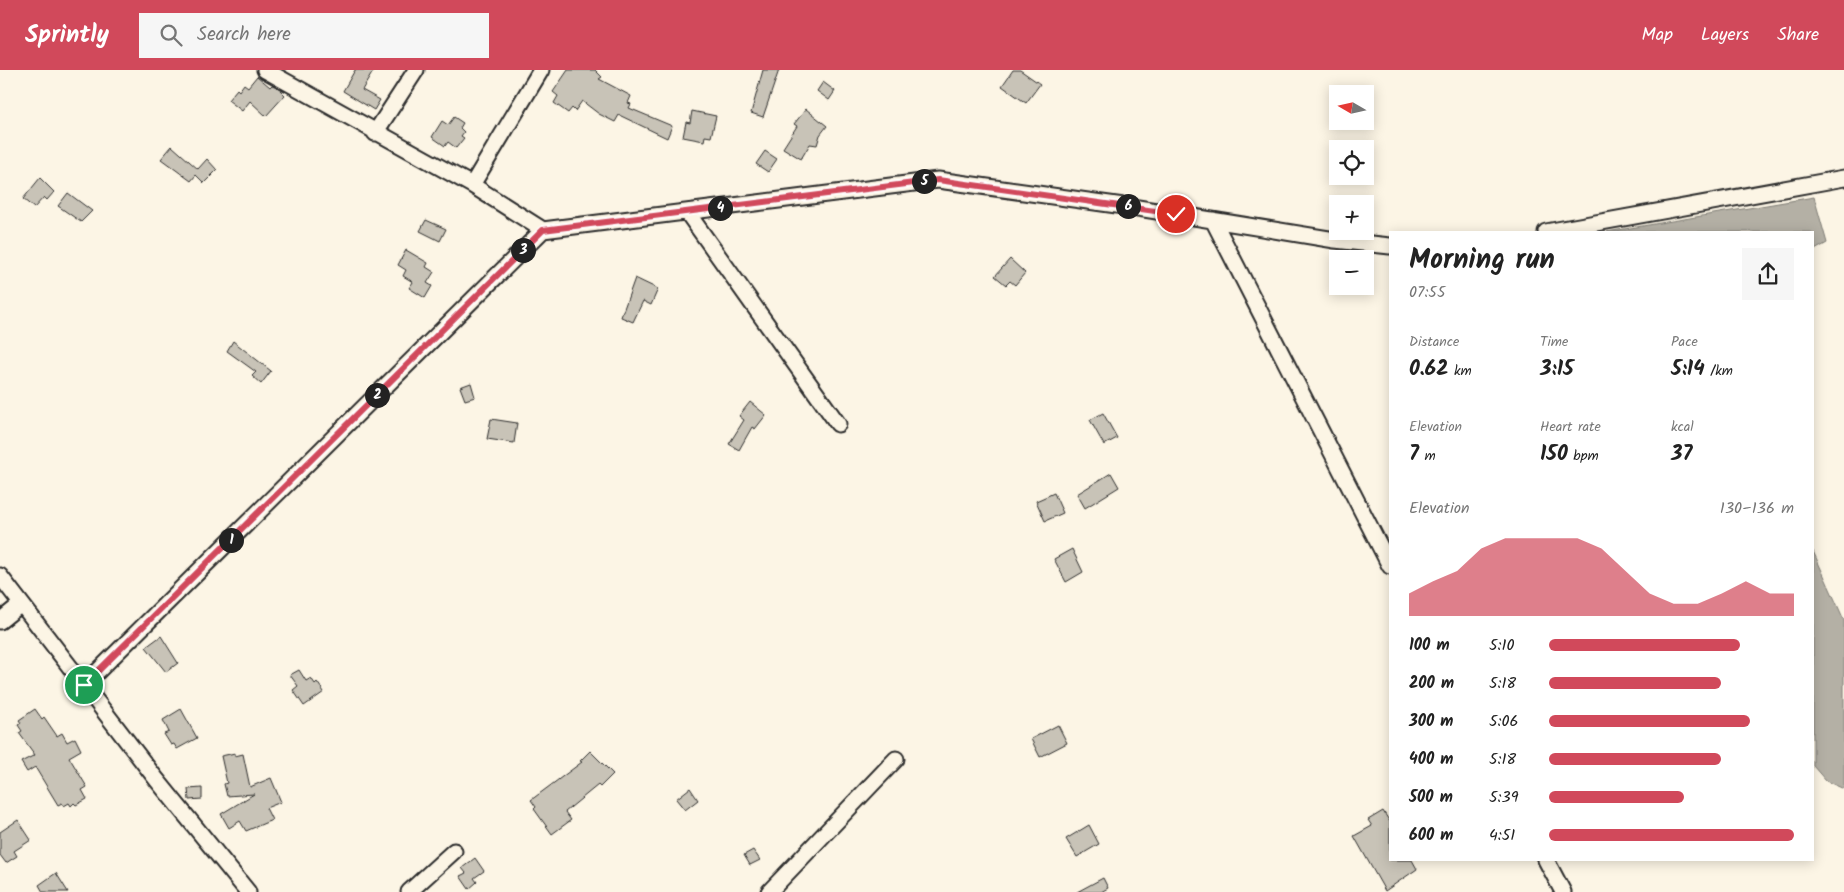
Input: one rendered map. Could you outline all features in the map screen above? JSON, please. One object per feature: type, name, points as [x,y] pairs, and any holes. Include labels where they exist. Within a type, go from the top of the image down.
[{"type":"street","points":[[265,70],[472,186],[543,230]]},
{"type":"street","points":[[375,133],[416,70]]},
{"type":"street","points":[[472,186],[541,70]]},
{"type":"street","points":[[1552,231],[1844,178]]},
{"type":"street","points":[[84,685],[543,230],[938,180],[1213,220],[1335,240],[1389,246]]},
{"type":"street","points":[[687,212],[838,424]]},
{"type":"street","points":[[1213,220],[1389,564]]},
{"type":"street","points":[[0,576],[156,780],[248,892]]},
{"type":"street","points":[[0,621],[21,604]]},
{"type":"street","points":[[770,892],[896,759]]},
{"type":"street","points":[[409,892],[454,851]]},
{"type":"street","points":[[1547,861],[1563,892]]},
{"type":"shaded area","points":[[1814,197],[1827,243],[1814,250],[1814,231],[1613,231]]},
{"type":"shaded area","points":[[1814,553],[1844,620],[1844,789],[1826,781],[1814,767]]},
{"type":"building","points":[[355,70],[374,70],[362,90],[380,100],[374,110],[343,91]]},
{"type":"building","points":[[568,70],[595,70],[602,77],[599,79],[631,96],[628,103],[631,104],[629,108],[672,126],[667,138],[619,115],[615,122],[599,114],[582,101],[575,111],[572,108],[568,113],[554,103],[558,96],[553,92]]},
{"type":"building","points":[[763,70],[779,70],[763,117],[751,113]]},
{"type":"building","points":[[1013,70],[1020,70],[1040,84],[1026,103],[1002,86]]},
{"type":"building","points":[[257,76],[270,87],[272,85],[277,87],[285,95],[266,116],[250,101],[242,111],[228,100],[244,84],[248,87]]},
{"type":"building","points":[[823,82],[835,91],[829,100],[817,91]]},
{"type":"building","points":[[806,109],[827,126],[820,135],[817,145],[810,144],[801,159],[783,148],[797,126],[794,124]]},
{"type":"building","points":[[692,111],[716,116],[711,137],[705,136],[704,141],[683,137],[686,122],[690,123]]},
{"type":"building","points":[[454,117],[463,123],[460,128],[464,132],[461,136],[464,138],[456,148],[448,142],[445,146],[432,137],[442,121],[448,125]]},
{"type":"building","points":[[172,146],[198,169],[207,159],[217,170],[204,183],[196,175],[191,181],[161,159]]},
{"type":"building","points":[[765,151],[777,159],[768,172],[756,164]]},
{"type":"building","points":[[40,178],[54,192],[47,200],[44,197],[34,208],[23,199]]},
{"type":"building","points":[[68,193],[92,211],[81,222],[58,206]]},
{"type":"building","points":[[426,220],[446,229],[440,241],[420,231]]},
{"type":"building","points":[[406,250],[428,263],[426,267],[434,272],[427,283],[432,286],[425,298],[409,288],[413,282],[403,276],[406,270],[398,265]]},
{"type":"building","points":[[1010,259],[1025,273],[1015,285],[1010,281],[1006,285],[995,276]]},
{"type":"building","points":[[635,278],[658,289],[651,305],[643,301],[633,322],[621,317]]},
{"type":"building","points":[[233,341],[271,371],[261,384],[252,376],[256,372],[227,351]]},
{"type":"building","points":[[471,383],[475,397],[465,400],[460,387]]},
{"type":"building","points":[[750,402],[766,415],[755,429],[752,427],[739,450],[729,444],[744,420],[739,416]]},
{"type":"building","points":[[1103,413],[1117,438],[1104,445],[1090,420]]},
{"type":"building","points":[[491,419],[517,423],[514,443],[487,439]]},
{"type":"building","points":[[1111,473],[1119,487],[1085,508],[1077,494]]},
{"type":"building","points":[[1054,493],[1063,513],[1045,521],[1036,501]]},
{"type":"building","points":[[1072,549],[1083,572],[1066,582],[1054,559]]},
{"type":"building","points":[[161,636],[178,663],[166,672],[146,647]]},
{"type":"building","points":[[299,670],[306,681],[311,678],[315,684],[317,682],[324,692],[304,706],[293,690],[298,686],[290,675]]},
{"type":"building","points":[[35,709],[42,719],[44,717],[57,736],[62,733],[67,742],[75,738],[81,750],[69,757],[87,787],[82,790],[87,799],[76,805],[74,803],[71,806],[69,803],[64,806],[62,803],[58,805],[35,767],[27,772],[21,762],[35,755],[19,733],[22,731],[18,725],[21,723],[19,720]]},
{"type":"building","points":[[181,709],[197,738],[177,749],[174,744],[171,745],[164,734],[169,732],[163,720]]},
{"type":"building","points":[[1058,725],[1067,743],[1040,757],[1031,739]]},
{"type":"building","points":[[590,751],[613,774],[600,787],[598,785],[565,812],[571,820],[552,834],[534,809],[536,807],[531,800],[582,762],[580,761]]},
{"type":"building","points":[[235,753],[235,756],[243,754],[250,787],[271,778],[281,802],[266,808],[272,820],[246,831],[240,821],[229,828],[221,814],[254,794],[227,796],[224,784],[227,783],[221,756]]},
{"type":"building","points":[[202,788],[202,799],[189,800],[188,789]]},
{"type":"building","points":[[690,788],[698,800],[685,810],[676,799]]},
{"type":"building","points":[[1383,811],[1389,820],[1389,861],[1413,861],[1417,869],[1385,891],[1354,836],[1372,826],[1368,820]]},
{"type":"building","points":[[18,820],[31,840],[14,851],[17,856],[6,863],[0,855],[0,832]]},
{"type":"building","points":[[1089,825],[1099,844],[1077,857],[1066,839]]},
{"type":"building","points":[[753,850],[760,860],[750,865],[744,855]]},
{"type":"building","points":[[475,858],[484,871],[474,878],[477,882],[469,889],[460,876],[466,873],[462,868]]},
{"type":"building","points":[[56,873],[68,892],[43,892],[39,885]]},
{"type":"building","points":[[1103,878],[1108,888],[1101,892],[1077,892]]},
{"type":"route","points":[[84,685],[543,230],[938,180],[1176,214]]}]
